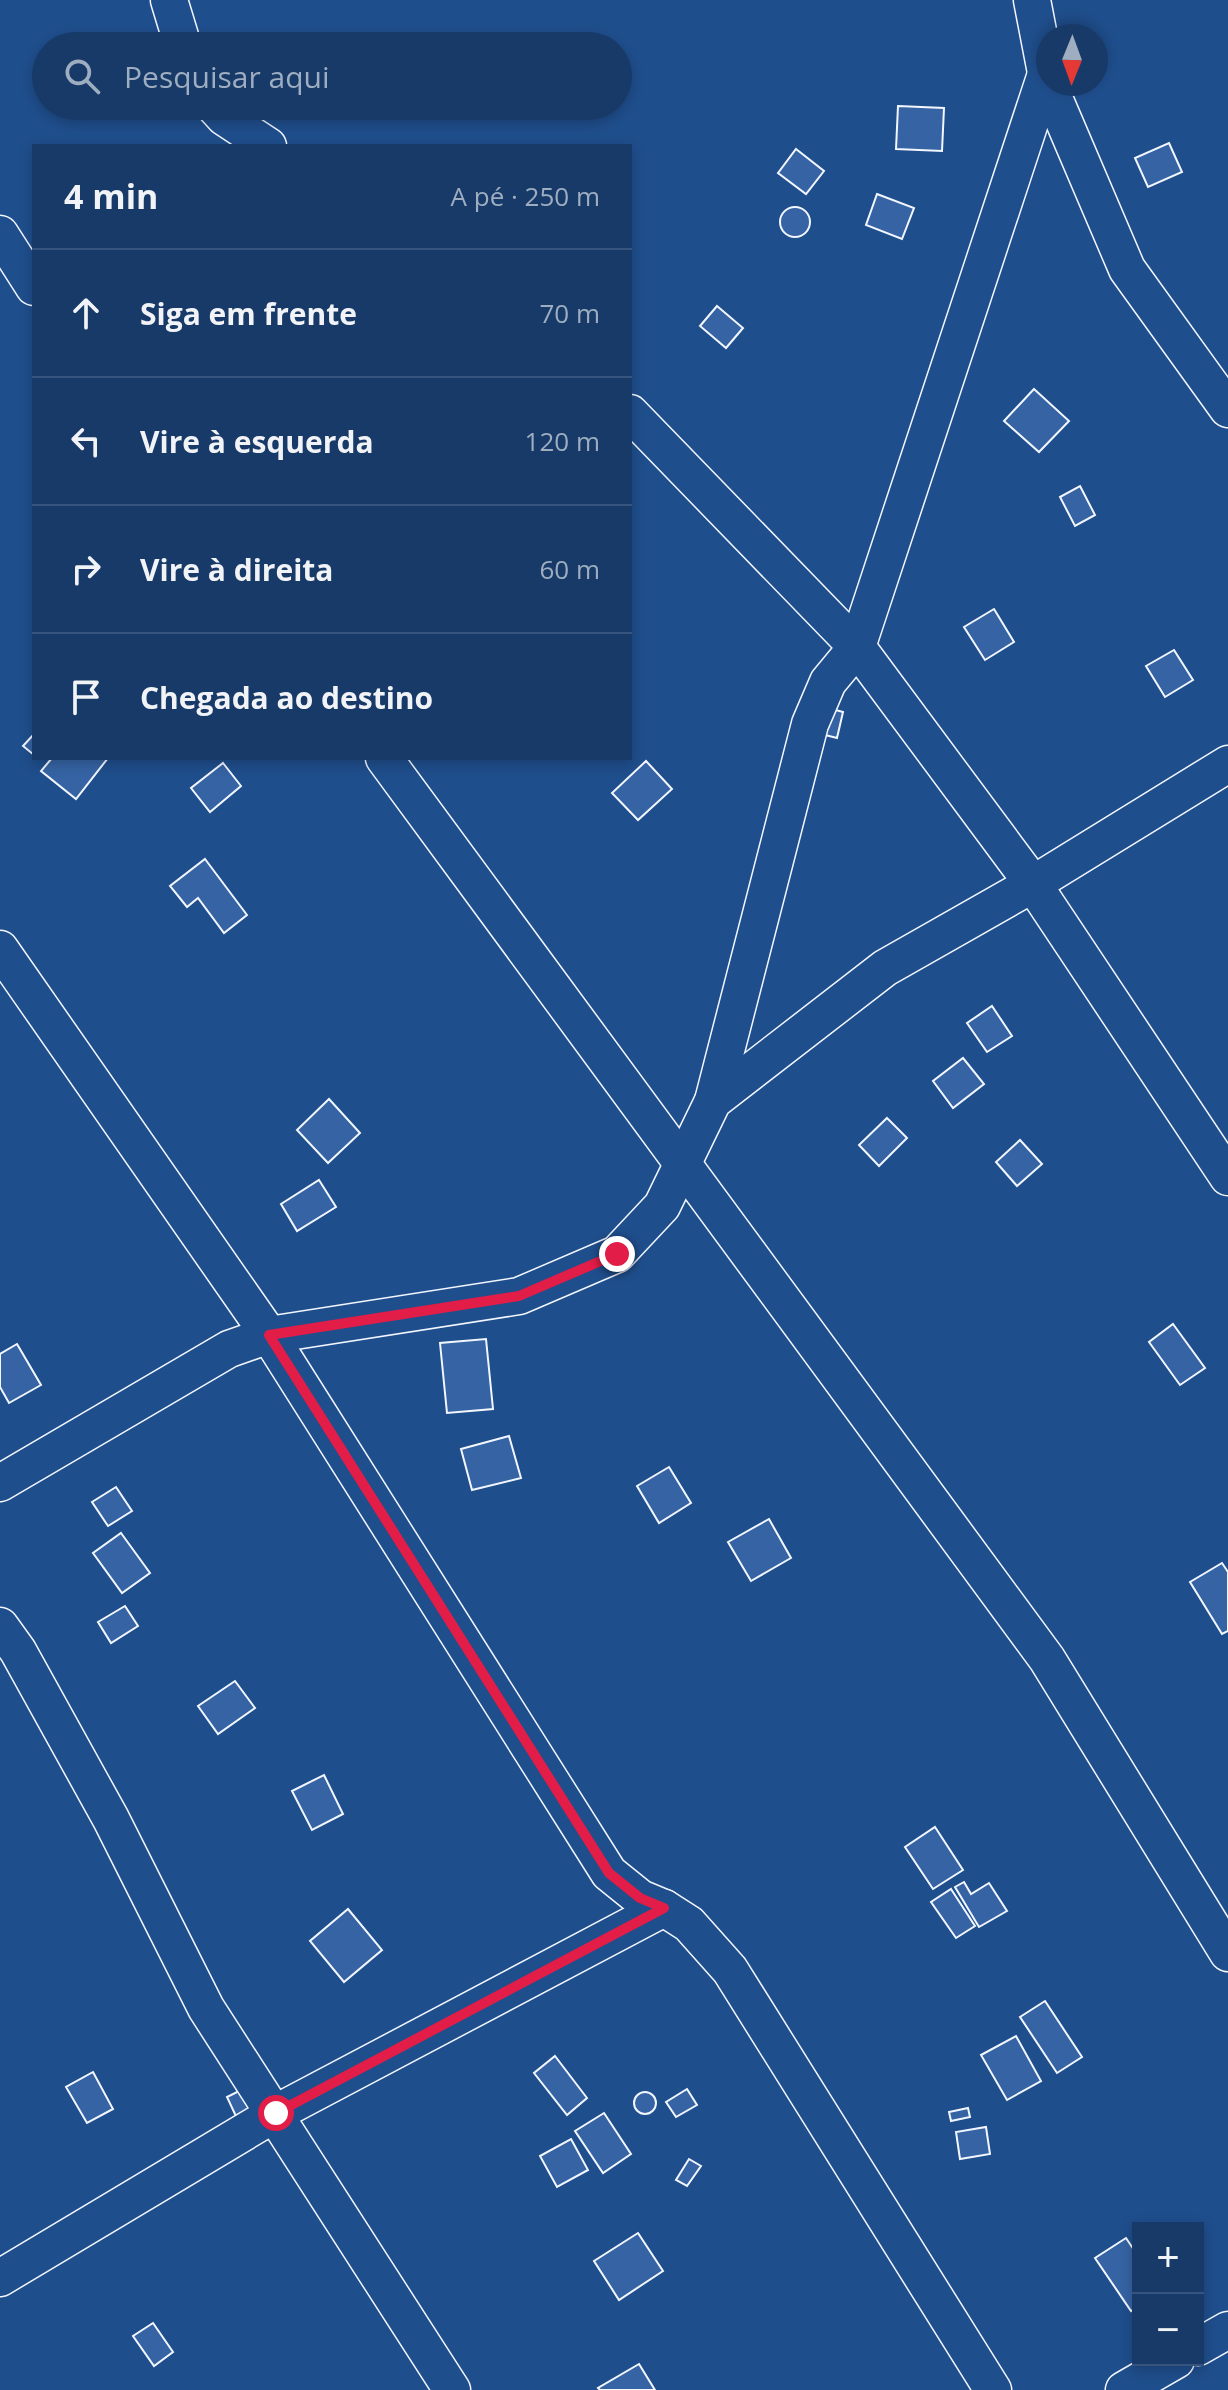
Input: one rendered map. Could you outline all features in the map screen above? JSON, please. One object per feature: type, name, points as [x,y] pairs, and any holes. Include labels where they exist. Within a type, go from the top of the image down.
[{"type":"street","points":[[169,0],[179,32]]},
{"type":"street","points":[[1032,0],[1036,24]]},
{"type":"street","points":[[0,1483],[229,1349],[269,1335],[519,1296],[617,1254],[662,1206],[713,1101],[810,724],[828,682],[857,647],[1042,96]]},
{"type":"street","points":[[1053,96],[1127,269],[1228,409]]},
{"type":"street","points":[[229,120],[265,144]]},
{"type":"street","points":[[0,234],[32,284]]},
{"type":"street","points":[[632,415],[857,647],[1033,884],[1228,1177]]},
{"type":"street","points":[[385,760],[1047,1659],[1228,1953]]},
{"type":"street","points":[[713,1101],[885,968],[1033,884],[1228,764]]},
{"type":"street","points":[[0,949],[269,1335],[609,1873],[640,1898],[664,1908],[689,1924],[730,1970],[993,2390]]},
{"type":"street","points":[[0,1626],[18,1651],[111,1819],[206,2008],[452,2390]]},
{"type":"street","points":[[0,2278],[276,2113],[664,1908]]},
{"type":"street","points":[[1204,2344],[1228,2330]]},
{"type":"street","points":[[1124,2390],[1166,2366]]},
{"type":"building","points":[[898,106],[944,108],[942,151],[896,149]]},
{"type":"building","points":[[1169,143],[1182,172],[1148,187],[1135,158]]},
{"type":"building","points":[[796,149],[824,171],[806,194],[778,173]]},
{"type":"building","points":[[877,194],[914,208],[902,239],[866,225]]},
{"type":"building","points":[[795,207],[806,211],[810,222],[806,233],[795,237],[784,233],[780,222],[784,211]]},
{"type":"building","points":[[717,306],[743,328],[726,348],[700,326]]},
{"type":"building","points":[[1034,389],[1069,421],[1039,452],[1004,421]]},
{"type":"building","points":[[1080,486],[1095,515],[1075,526],[1060,497]]},
{"type":"building","points":[[994,609],[1014,642],[985,660],[964,627]]},
{"type":"building","points":[[1174,650],[1193,680],[1165,697],[1146,666]]},
{"type":"building","points":[[832,709],[843,712],[837,738],[825,735]]},
{"type":"building","points":[[32,736],[32,753],[23,746]]},
{"type":"building","points":[[50,760],[106,760],[76,799],[41,771]]},
{"type":"building","points":[[646,761],[672,789],[638,820],[612,793]]},
{"type":"building","points":[[223,763],[241,786],[210,812],[191,788]]},
{"type":"building","points":[[205,859],[247,915],[224,933],[198,898],[187,907],[170,886]]},
{"type":"building","points":[[992,1006],[1012,1036],[987,1052],[967,1023]]},
{"type":"building","points":[[963,1058],[984,1084],[953,1108],[933,1081]]},
{"type":"building","points":[[329,1099],[360,1133],[328,1163],[297,1130]]},
{"type":"building","points":[[887,1118],[907,1138],[879,1166],[859,1145]]},
{"type":"building","points":[[1020,1140],[1042,1164],[1017,1186],[996,1162]]},
{"type":"building","points":[[319,1180],[336,1207],[297,1231],[281,1204]]},
{"type":"building","points":[[1173,1324],[1205,1368],[1180,1385],[1149,1342]]},
{"type":"building","points":[[486,1339],[493,1409],[447,1413],[440,1343]]},
{"type":"building","points":[[17,1344],[41,1385],[9,1403],[0,1387],[0,1354]]},
{"type":"building","points":[[509,1436],[521,1478],[472,1490],[461,1449]]},
{"type":"building","points":[[669,1467],[691,1503],[659,1523],[637,1486]]},
{"type":"building","points":[[116,1487],[132,1511],[108,1526],[92,1502]]},
{"type":"building","points":[[769,1519],[791,1558],[751,1581],[728,1542]]},
{"type":"building","points":[[121,1533],[150,1573],[122,1593],[93,1553]]},
{"type":"building","points":[[1222,1563],[1228,1572],[1228,1631],[1222,1634],[1190,1582]]},
{"type":"building","points":[[125,1606],[138,1626],[111,1643],[98,1622]]},
{"type":"building","points":[[235,1681],[255,1708],[218,1734],[198,1706]]},
{"type":"building","points":[[324,1775],[343,1814],[312,1830],[292,1791]]},
{"type":"building","points":[[935,1827],[963,1870],[933,1889],[905,1847]]},
{"type":"building","points":[[964,1882],[971,1894],[989,1883],[1007,1911],[979,1927],[955,1887]]},
{"type":"building","points":[[951,1889],[975,1926],[956,1938],[931,1902]]},
{"type":"building","points":[[348,1909],[382,1950],[344,1982],[310,1941]]},
{"type":"building","points":[[1045,2001],[1082,2057],[1057,2073],[1020,2017]]},
{"type":"building","points":[[1016,2036],[1041,2081],[1007,2100],[981,2055]]},
{"type":"building","points":[[555,2056],[587,2098],[567,2115],[534,2073]]},
{"type":"building","points":[[93,2072],[113,2109],[87,2123],[66,2087]]},
{"type":"building","points":[[253,2084],[267,2115],[241,2127],[227,2097]]},
{"type":"building","points":[[687,2089],[697,2105],[676,2117],[666,2102]]},
{"type":"building","points":[[645,2092],[653,2095],[656,2103],[653,2111],[645,2114],[637,2111],[634,2103],[637,2095]]},
{"type":"building","points":[[968,2108],[970,2117],[951,2121],[949,2112]]},
{"type":"building","points":[[604,2113],[631,2154],[603,2173],[575,2131]]},
{"type":"building","points":[[986,2127],[990,2154],[960,2159],[956,2132]]},
{"type":"building","points":[[571,2139],[588,2170],[557,2187],[540,2156]]},
{"type":"building","points":[[689,2159],[701,2166],[687,2186],[676,2180]]},
{"type":"building","points":[[638,2233],[663,2271],[619,2300],[594,2261]]},
{"type":"building","points":[[1126,2238],[1132,2247],[1131,2311],[1095,2258]]},
{"type":"building","points":[[153,2323],[173,2352],[154,2366],[133,2336]]},
{"type":"building","points":[[639,2364],[655,2390],[598,2388]]},
{"type":"route","points":[[276,2113],[664,1908],[640,1898],[609,1873],[269,1335],[519,1296],[617,1254]]}]
